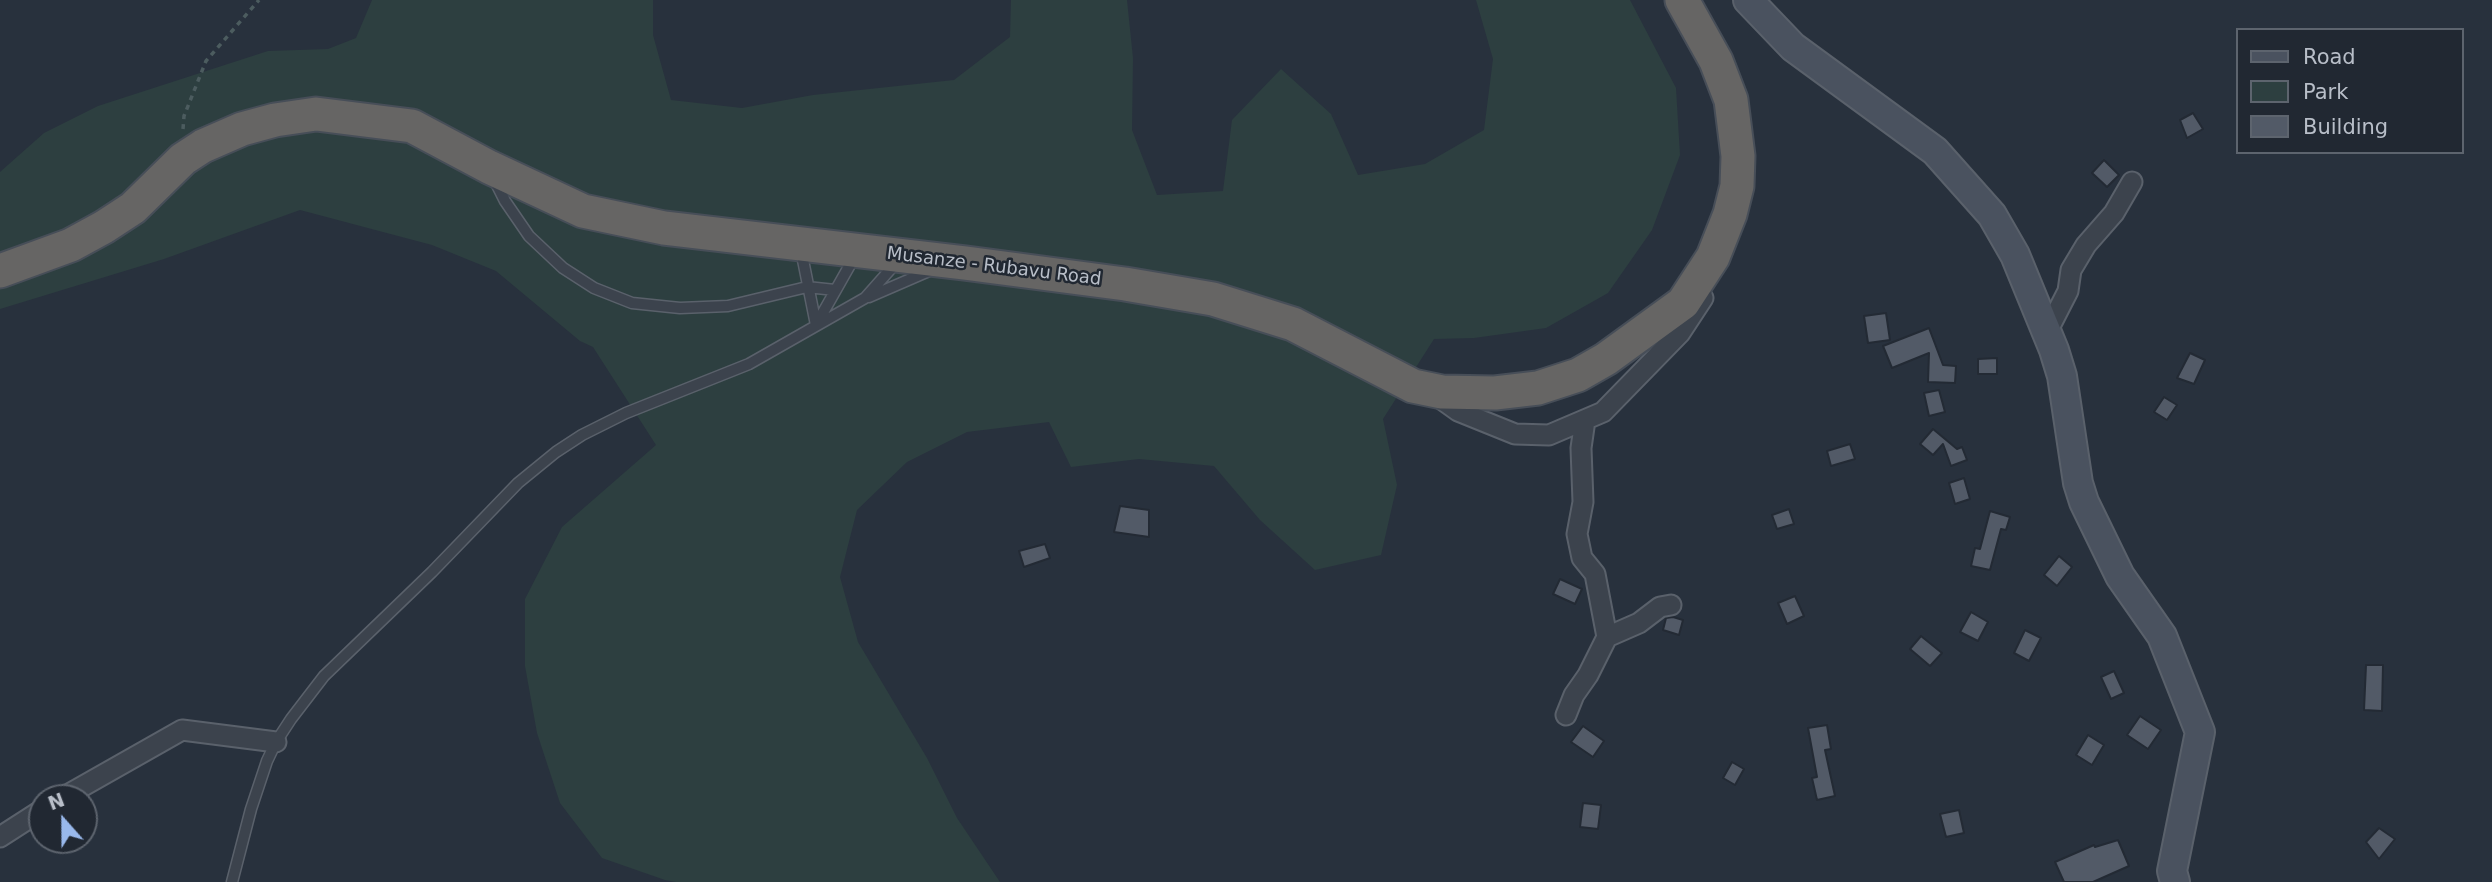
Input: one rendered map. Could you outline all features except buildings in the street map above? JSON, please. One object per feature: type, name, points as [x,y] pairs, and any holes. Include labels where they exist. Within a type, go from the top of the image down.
[{"type":"highway","name":"Musanze - Rubavu Road","points":[[0,271],[71,245],[104,227],[133,208],[183,159],[203,146],[242,128],[316,114],[412,126],[489,167],[583,211],[664,228],[965,263],[1125,284],[1213,299],[1293,324],[1413,386],[1442,392],[1494,393],[1538,388],[1578,375],[1606,359],[1683,303],[1713,257],[1730,214],[1737,187],[1738,156],[1731,100],[1716,61],[1682,0]]},
{"type":"main road","points":[[1748,0],[1793,47],[1935,151],[2003,232],[2047,332],[2062,376],[2078,483],[2084,502],[2120,576],[2162,636],[2200,732],[2172,871],[2175,882]]},
{"type":"street","points":[[2047,332],[2068,291],[2071,270],[2132,182]]},
{"type":"street","points":[[1426,388],[1458,411],[1515,434],[1549,435],[1603,412],[1681,333],[1715,279],[1730,232],[1737,187]]},
{"type":"street","points":[[1586,420],[1581,448],[1583,502],[1577,534],[1582,558],[1595,574],[1607,638]]},
{"type":"street","points":[[1566,715],[1574,695],[1607,638],[1639,623],[1660,607],[1671,605]]},
{"type":"street","points":[[87,784],[182,730],[276,742]]},
{"type":"street","points":[[0,836],[28,819]]},
{"type":"lane","points":[[489,167],[505,201],[530,236],[563,268],[594,288],[632,303],[680,308],[728,306],[807,287],[835,290]]},
{"type":"lane","points":[[800,244],[816,325]]},
{"type":"lane","points":[[816,325],[858,251]]},
{"type":"lane","points":[[865,298],[903,255]]},
{"type":"lane","points":[[232,882],[251,809],[276,742],[324,676],[432,572],[518,483],[582,435],[626,413],[749,364],[865,298],[924,272],[965,263]]},
{"type":"path","points":[[183,159],[184,116],[206,61],[260,0]]},
{"type":"green space","points":[[372,0],[653,0],[653,35],[671,100],[742,108],[813,95],[954,80],[1010,37],[1011,0],[1127,0],[1133,58],[1132,130],[1157,195],[1223,191],[1232,120],[1281,69],[1331,114],[1358,175],[1425,164],[1484,130],[1493,59],[1476,0],[1630,0],[1676,88],[1680,155],[1652,230],[1608,293],[1546,328],[1474,338],[1434,339],[1383,419],[1397,485],[1381,555],[1315,570],[1260,520],[1214,466],[1139,459],[1071,467],[1049,422],[967,432],[907,462],[857,510],[840,577],[858,642],[927,758],[957,818],[1000,882],[676,882],[602,858],[560,803],[537,733],[525,666],[525,599],[562,527],[656,445],[593,347],[580,341],[496,271],[432,245],[300,210],[164,259],[0,309],[0,172],[44,133],[98,106],[268,51],[328,49],[356,38]]}]
